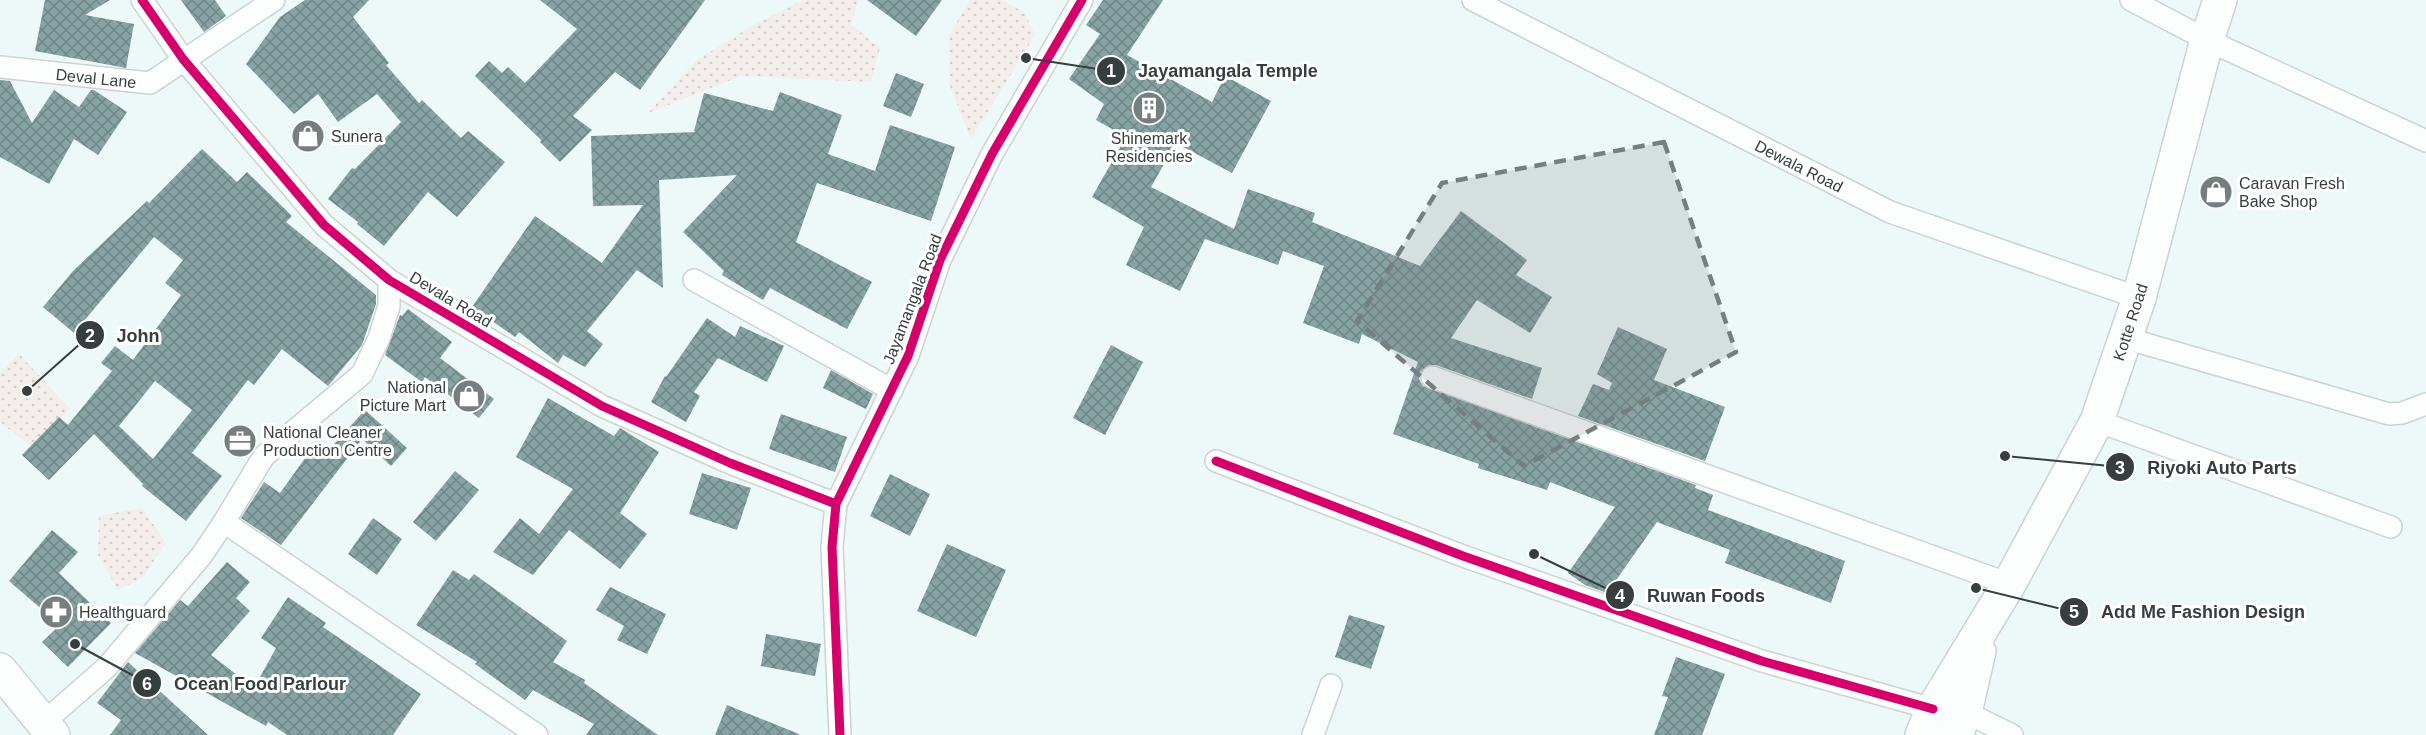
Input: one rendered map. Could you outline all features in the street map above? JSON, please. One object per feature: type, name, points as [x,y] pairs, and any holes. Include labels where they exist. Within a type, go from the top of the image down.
[{"type":"main road","name":"Kotte Road","points":[[1944,723],[1986,623],[2097,421],[2139,298],[2207,40],[2220,0]]},
{"type":"main road","points":[[0,670],[48,729]]},
{"type":"street","name":"Devala Road","points":[[141,0],[183,59],[324,225],[389,280],[602,406],[730,464],[836,504]]},
{"type":"street","name":"Deval Lane","points":[[0,67],[150,83],[274,0]]},
{"type":"street","name":"Jayamangala Road","points":[[840,735],[832,547],[836,504],[908,356],[940,260],[992,154],[1082,0]]},
{"type":"street","name":"Dewala Road","points":[[1473,0],[1890,212],[2139,298]]},
{"type":"street","points":[[2131,0],[2207,40],[2426,141]]},
{"type":"street","points":[[48,729],[106,667],[202,555],[264,456],[362,374],[379,338],[389,306],[389,280]]},
{"type":"street","points":[[694,280],[892,390]]},
{"type":"street","points":[[2124,338],[2389,414],[2402,413],[2426,404]]},
{"type":"street","points":[[1432,377],[2009,584]]},
{"type":"street","points":[[2097,421],[2391,527]]},
{"type":"street","points":[[1216,461],[1463,556],[1762,662],[1944,723],[2012,735]]},
{"type":"street","points":[[224,522],[537,735]]},
{"type":"street","points":[[1313,735],[1331,685]]},
{"type":"highlighted area","points":[[1664,142],[1736,352],[1524,466],[1357,321],[1442,183]]},
{"type":"shaded area","points":[[803,0],[858,0],[851,25],[880,48],[871,82],[741,76],[648,113],[697,60],[752,26]]},
{"type":"shaded area","points":[[970,0],[1002,0],[1025,13],[1035,35],[971,139],[950,86],[949,35]]},
{"type":"shaded area","points":[[19,354],[70,409],[31,446],[0,422],[0,373]]},
{"type":"shaded area","points":[[142,508],[166,543],[143,577],[118,590],[98,555],[99,516]]},
{"type":"building","points":[[45,0],[110,0],[85,15],[134,24],[126,68],[35,51]]},
{"type":"building","points":[[181,0],[215,0],[226,16],[204,32]]},
{"type":"building","points":[[305,0],[369,0],[353,17],[389,63],[386,65],[419,103],[422,100],[461,138],[468,131],[505,162],[457,217],[428,192],[384,246],[328,199],[352,168],[355,169],[401,122],[377,94],[338,122],[318,94],[294,114],[246,64],[280,17]]},
{"type":"building","points":[[540,0],[705,0],[640,90],[615,72],[573,116],[592,130],[560,162],[540,142],[541,140],[475,76],[489,61],[502,73],[508,67],[525,83],[577,29]]},
{"type":"building","points":[[867,0],[942,0],[916,36]]},
{"type":"building","points":[[1103,0],[1163,0],[1127,55],[1212,102],[1225,76],[1271,101],[1232,173],[1176,143],[1151,187],[1234,229],[1248,189],[1315,213],[1312,222],[1420,266],[1461,211],[1527,260],[1516,275],[1552,297],[1530,333],[1477,300],[1451,338],[1542,368],[1532,399],[1436,365],[1429,365],[1420,372],[1419,379],[1423,386],[1696,485],[1695,488],[1713,495],[1708,510],[1845,561],[1831,603],[1725,563],[1730,550],[1657,522],[1607,593],[1585,585],[1568,573],[1615,507],[1550,482],[1547,490],[1478,468],[1479,464],[1393,434],[1418,362],[1362,334],[1359,344],[1303,323],[1324,266],[1283,251],[1278,265],[1205,239],[1180,291],[1126,265],[1144,227],[1092,197],[1126,137],[1096,120],[1104,104],[1069,79],[1100,34],[1086,25]]},
{"type":"building","points":[[896,73],[924,84],[911,117],[883,106]]},
{"type":"building","points":[[0,80],[10,81],[32,123],[54,90],[79,107],[91,90],[94,90],[127,112],[98,155],[74,139],[49,184],[0,157]]},
{"type":"building","points":[[780,92],[842,115],[828,154],[875,171],[890,125],[955,147],[931,221],[817,183],[796,242],[872,282],[847,329],[770,288],[763,300],[722,275],[724,271],[683,232],[737,175],[659,180],[663,288],[637,270],[587,331],[603,344],[585,367],[563,355],[558,363],[519,332],[515,337],[472,307],[535,216],[602,263],[643,205],[593,206],[591,136],[696,132],[694,131],[704,93],[773,111]]},
{"type":"building","points":[[202,149],[237,182],[247,172],[292,216],[286,222],[376,295],[376,304],[362,345],[328,386],[282,349],[254,385],[248,380],[192,453],[222,476],[186,521],[142,486],[143,484],[94,434],[49,480],[22,455],[59,417],[68,425],[112,371],[101,363],[115,346],[133,360],[181,295],[165,283],[183,260],[154,237],[74,333],[43,307],[73,271],[147,201],[149,203]],"holes":[[[155,381],[192,410],[153,459],[119,426]]]},
{"type":"building","points":[[408,309],[452,342],[440,358],[494,399],[479,418],[425,377],[422,382],[385,355],[400,315],[402,316]]},
{"type":"building","points":[[707,318],[735,337],[740,326],[784,346],[767,382],[718,358],[694,392],[700,396],[686,422],[651,402],[665,376]]},
{"type":"building","points":[[1618,327],[1667,349],[1654,380],[1725,407],[1705,461],[1578,416],[1593,384],[1609,390],[1612,383],[1597,374]]},
{"type":"building","points":[[1111,345],[1143,362],[1105,435],[1073,418]]},
{"type":"building","points":[[831,370],[873,394],[866,409],[823,388]]},
{"type":"building","points":[[548,398],[614,436],[620,428],[659,452],[620,513],[647,534],[620,569],[569,530],[533,575],[493,552],[520,518],[539,534],[573,489],[516,457]]},
{"type":"building","points":[[365,410],[407,448],[391,466],[362,439],[281,545],[241,518],[264,482],[280,493],[316,443],[327,452]]},
{"type":"building","points":[[781,414],[847,437],[835,472],[769,449]]},
{"type":"building","points":[[455,471],[479,490],[436,541],[413,522]]},
{"type":"building","points":[[702,473],[751,488],[737,530],[689,514]]},
{"type":"building","points":[[890,474],[930,494],[910,536],[870,516]]},
{"type":"building","points":[[373,518],[402,539],[377,575],[348,554]]},
{"type":"building","points":[[52,530],[78,552],[59,573],[111,623],[68,667],[42,642],[60,625],[9,581]]},
{"type":"building","points":[[947,544],[1006,570],[976,637],[917,611]]},
{"type":"building","points":[[227,562],[250,582],[236,598],[250,611],[211,655],[254,688],[276,648],[261,638],[288,597],[326,623],[323,627],[421,694],[393,735],[287,735],[268,722],[266,726],[135,653],[180,600],[188,606]]},
{"type":"building","points":[[453,570],[469,580],[474,574],[567,641],[553,662],[585,680],[584,683],[658,735],[586,735],[594,724],[533,690],[525,700],[475,664],[477,662],[416,625]]},
{"type":"building","points":[[610,587],[666,614],[647,654],[617,640],[624,626],[596,610]]},
{"type":"building","points":[[1349,615],[1385,626],[1371,669],[1335,657]]},
{"type":"building","points":[[766,634],[821,644],[815,676],[761,666]]},
{"type":"building","points":[[1676,657],[1725,674],[1702,735],[1654,735],[1668,697],[1662,696]]},
{"type":"building","points":[[128,662],[208,735],[110,735],[121,720],[97,703]]},
{"type":"building","points":[[727,705],[799,734],[799,735],[715,735]]},
{"type":"cycle path","points":[[142,0],[183,59],[324,225],[389,280],[602,406],[730,463],[836,504]]},
{"type":"cycle path","points":[[840,735],[832,547],[836,504],[908,356],[940,260],[992,154],[1082,0]]},
{"type":"cycle path","points":[[1216,461],[1463,556],[1762,661],[1933,709]]},
{"type":"place","name":"Jayamangala Temple","points":[[1026,58]]},
{"type":"place","name":"Shinemark Residencies","points":[[1149,108]]},
{"type":"place","name":"Sunera","points":[[308,136]]},
{"type":"place","name":"Caravan Fresh Bake Shop","points":[[2216,192]]},
{"type":"place","name":"John","points":[[27,391]]},
{"type":"place","name":"National Picture Mart","points":[[469,396]]},
{"type":"place","name":"National Cleaner Production Centre","points":[[240,441]]},
{"type":"place","name":"Riyoki Auto Parts","points":[[2005,456]]},
{"type":"place","name":"Ruwan Foods","points":[[1534,554]]},
{"type":"place","name":"Add Me Fashion Design","points":[[1976,588]]},
{"type":"place","name":"Healthguard","points":[[56,612]]},
{"type":"place","name":"Ocean Food Parlour","points":[[75,644]]}]
